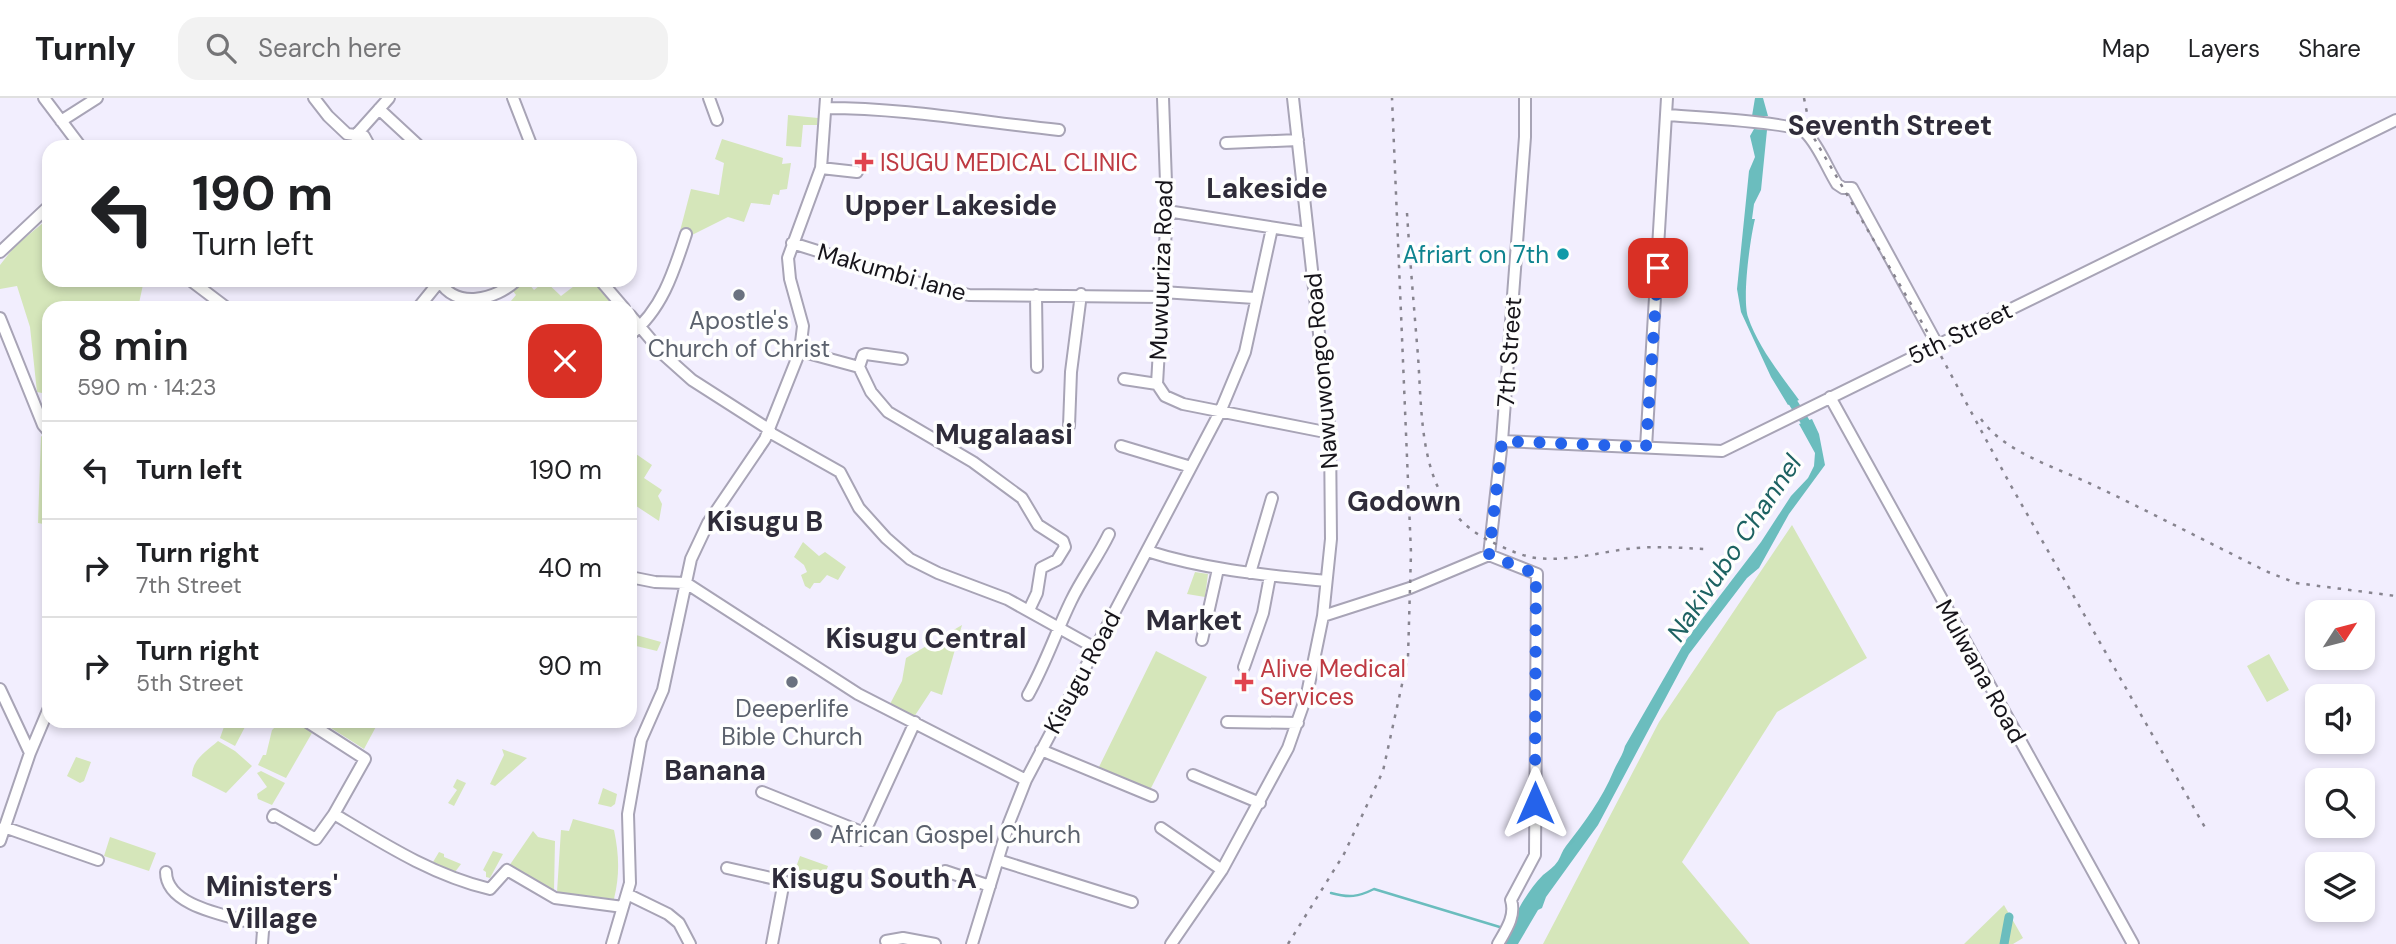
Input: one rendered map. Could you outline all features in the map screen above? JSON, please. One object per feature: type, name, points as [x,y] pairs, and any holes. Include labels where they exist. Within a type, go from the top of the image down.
[{"type":"street","points":[[44,98],[76,140]]},
{"type":"street","points":[[61,121],[97,98]]},
{"type":"street","points":[[314,98],[347,134],[364,136],[366,140]]},
{"type":"street","points":[[355,136],[389,98]]},
{"type":"street","points":[[513,98],[529,140]]},
{"type":"street","points":[[709,98],[717,120]]},
{"type":"street","name":"Muwuuriza Road","points":[[1163,98],[1167,211],[1157,384],[1165,396],[1183,404],[1330,433]]},
{"type":"street","name":"Nawuwongo Road","points":[[1173,943],[1222,870],[1288,748],[1307,694],[1324,616],[1331,539],[1330,433],[1293,98]]},
{"type":"street","name":"7th Street","points":[[1489,555],[1502,441],[1525,137],[1525,98]]},
{"type":"street","points":[[1646,447],[1668,98]]},
{"type":"street","points":[[612,944],[631,872],[628,814],[641,740],[663,690],[693,552],[708,523],[770,431],[800,351],[803,326],[787,266],[792,243],[821,168],[826,103],[957,116],[993,124],[1059,130]]},
{"type":"street","points":[[379,109],[412,140]]},
{"type":"street","points":[[1668,115],[1773,124],[1797,128],[1807,133],[1837,184],[1843,188],[1852,188],[1937,344]]},
{"type":"street","name":"5th Street","points":[[1502,441],[1723,451],[2396,120]]},
{"type":"street","points":[[1226,144],[1298,140]]},
{"type":"street","points":[[821,168],[857,172]]},
{"type":"street","points":[[1167,211],[1308,233]]},
{"type":"street","points":[[0,252],[42,213]]},
{"type":"street","name":"Kisugu Road","points":[[972,944],[1009,823],[1026,780],[1220,412],[1245,352],[1272,228]]},
{"type":"street","points":[[637,329],[656,307],[671,279],[686,234]]},
{"type":"street","name":"Makumbi lane","points":[[792,243],[929,286],[969,295],[1162,294],[1255,298]]},
{"type":"street","points":[[199,287],[218,301]]},
{"type":"street","points":[[423,301],[434,287]]},
{"type":"street","points":[[445,287],[452,295],[462,299],[493,296],[509,287]]},
{"type":"street","points":[[606,287],[618,301]]},
{"type":"street","points":[[1036,295],[1037,367]]},
{"type":"street","points":[[1069,426],[1071,372],[1081,295]]},
{"type":"street","points":[[0,318],[42,423]]},
{"type":"street","points":[[637,323],[664,355],[692,380],[770,431],[840,471],[859,508],[886,538],[910,559],[1029,610],[1096,648]]},
{"type":"street","points":[[800,351],[859,367]]},
{"type":"street","points":[[902,359],[866,354],[863,355],[859,367],[871,392],[888,412],[973,462],[1022,498],[1038,525],[1063,541],[1065,547],[1057,561],[1041,568],[1037,593],[1029,610]]},
{"type":"street","points":[[1124,379],[1157,384]]},
{"type":"street","name":"Mulwana Road","points":[[1829,397],[2133,944]]},
{"type":"street","points":[[1121,446],[1191,467]]},
{"type":"street","points":[[1250,573],[1272,498]]},
{"type":"street","points":[[1028,695],[1041,673],[1075,593],[1110,534]]},
{"type":"street","points":[[1147,551],[1218,569],[1326,581]]},
{"type":"street","points":[[1324,616],[1410,588],[1489,555],[1536,574],[1535,855],[1511,900],[1514,908],[1508,927],[1498,944]]},
{"type":"street","points":[[1202,640],[1218,569]]},
{"type":"street","points":[[1244,667],[1263,613],[1270,576]]},
{"type":"street","points":[[637,578],[686,583],[831,678],[1026,780]]},
{"type":"street","points":[[0,689],[30,752]]},
{"type":"street","points":[[762,792],[862,837],[915,722]]},
{"type":"street","points":[[1227,722],[1298,723]]},
{"type":"street","points":[[0,841],[42,724]]},
{"type":"street","points":[[272,817],[274,815],[316,839],[334,814],[365,760],[317,728]]},
{"type":"street","points":[[1041,750],[1153,796]]},
{"type":"street","points":[[1193,775],[1260,803]]},
{"type":"street","points":[[334,814],[408,859],[464,883],[490,889],[507,870],[555,898],[623,907]]},
{"type":"street","points":[[4,827],[98,860]]},
{"type":"street","points":[[1160,828],[1222,870]]},
{"type":"street","points":[[998,860],[1132,902]]},
{"type":"street","points":[[727,868],[784,881],[772,944]]},
{"type":"street","points":[[166,872],[169,885],[184,900],[213,912],[259,925],[263,931],[262,944]]},
{"type":"street","points":[[945,872],[990,886]]},
{"type":"street","points":[[627,894],[668,914],[679,923],[690,944]]},
{"type":"street","points":[[886,941],[903,938],[935,944]]},
{"type":"shaded area","points":[[1755,98],[1763,98],[1768,116],[1752,116]]},
{"type":"shaded area","points":[[788,115],[818,118],[817,125],[803,125],[801,147],[786,146]]},
{"type":"shaded area","points":[[1754,129],[1767,130],[1761,190],[1754,204],[1752,219],[1755,219],[1747,268],[1746,308],[1752,328],[1764,350],[1799,400],[1788,405],[1771,377],[1741,312],[1737,289],[1749,171],[1755,157],[1750,136]]},
{"type":"shaded area","points":[[722,139],[783,158],[782,164],[791,163],[787,189],[780,190],[779,195],[773,194],[770,205],[751,203],[744,222],[728,217],[690,236],[680,231],[691,189],[719,195],[724,163],[715,159]]},
{"type":"shaded area","points":[[42,224],[42,287],[142,287],[140,301],[42,301],[42,393],[37,392],[30,327],[17,286],[0,289],[0,265],[15,246]]},
{"type":"shaded area","points":[[517,287],[531,287],[534,290],[538,287],[551,287],[561,296],[573,287],[602,287],[614,301],[511,301],[516,295],[513,291]]},
{"type":"shaded area","points":[[1812,419],[1819,434],[1825,465],[1789,514],[1759,568],[1747,578],[1689,654],[1598,825],[1546,897],[1542,908],[1538,910],[1518,944],[1502,944],[1530,890],[1556,863],[1598,801],[1625,746],[1686,640],[1761,542],[1791,496],[1808,478],[1814,466],[1815,453],[1799,424]]},
{"type":"shaded area","points":[[41,436],[42,524],[38,523]]},
{"type":"shaded area","points":[[637,455],[652,465],[644,478],[662,490],[658,496],[662,504],[659,521],[637,507]]},
{"type":"shaded area","points":[[1792,525],[1867,658],[1777,712],[1682,862],[1750,944],[1543,944],[1659,722]]},
{"type":"shaded area","points":[[803,542],[819,556],[825,552],[846,567],[838,580],[827,575],[810,589],[805,586],[801,575],[807,572],[804,565],[794,557]]},
{"type":"shaded area","points":[[1195,572],[1208,574],[1205,597],[1187,594]]},
{"type":"shaded area","points":[[962,625],[942,695],[931,691],[912,720],[890,704],[902,681],[906,658]]},
{"type":"shaded area","points":[[637,635],[661,642],[657,651],[637,646]]},
{"type":"shaded area","points":[[1156,651],[1207,677],[1148,794],[1098,769]]},
{"type":"shaded area","points":[[2269,654],[2289,690],[2267,702],[2247,666]]},
{"type":"shaded area","points":[[224,728],[244,728],[235,746],[220,738]]},
{"type":"shaded area","points":[[305,728],[312,733],[286,778],[258,765],[263,755],[266,755],[272,730]]},
{"type":"shaded area","points":[[331,728],[375,728],[364,749]]},
{"type":"shaded area","points":[[218,741],[252,766],[226,793],[192,776],[197,760]]},
{"type":"shaded area","points":[[502,749],[527,758],[495,786],[490,784],[504,755]]},
{"type":"shaded area","points":[[76,757],[91,762],[84,781],[80,783],[67,776]]},
{"type":"shaded area","points":[[261,771],[285,783],[272,805],[258,799],[257,794],[267,787],[257,773]]},
{"type":"shaded area","points":[[457,779],[466,783],[454,806],[448,803],[457,790],[453,787]]},
{"type":"shaded area","points":[[603,788],[617,794],[615,804],[611,807],[598,804]]},
{"type":"shaded area","points":[[573,819],[614,830],[618,864],[614,899],[557,892],[561,830],[569,831]]},
{"type":"shaded area","points":[[533,831],[538,837],[555,841],[554,891],[535,883],[509,866]]},
{"type":"shaded area","points":[[110,837],[156,853],[149,871],[104,856]]},
{"type":"shaded area","points":[[493,851],[503,854],[490,878],[486,877],[483,870]]},
{"type":"shaded area","points":[[439,852],[461,864],[455,872],[433,862]]},
{"type":"shaded area","points":[[800,856],[828,866],[823,880],[795,870]]},
{"type":"shaded area","points":[[2004,905],[2023,938],[2013,944],[1964,944]]},
{"type":"waterway","points":[[1787,393],[1811,431]]},
{"type":"waterway","points":[[1331,893],[1353,896],[1374,889],[1503,928]]},
{"type":"waterway","points":[[2004,944],[2009,917]]},
{"type":"railway","points":[[1288,944],[1344,854],[1383,771],[1408,657],[1411,553],[1392,98]]},
{"type":"railway","points":[[1804,98],[1811,133],[1935,345],[2010,484],[2207,831]]},
{"type":"railway","points":[[1407,213],[1424,438],[1438,488],[1452,510],[1470,529],[1496,544],[1536,558],[1574,557],[1645,547],[1705,549]]},
{"type":"railway","points":[[1981,419],[2003,441],[2031,458],[2091,484],[2268,572],[2296,583],[2396,596]]},
{"type":"place","name":"ISUGU MEDICAL CLINIC","points":[[864,162]]},
{"type":"place","name":"Afriart on 7th","points":[[1563,254]]},
{"type":"place","name":"Apostle's Church of Christ","points":[[739,295]]},
{"type":"place","name":"Deeperlife Bible Church","points":[[792,682]]},
{"type":"place","name":"Alive Medical Services","points":[[1244,682]]},
{"type":"place","name":"African Gospel Church","points":[[816,834]]},
{"type":"district","name":"Seventh Street","points":[[1890,125]]},
{"type":"district","name":"Lakeside","points":[[1267,188]]},
{"type":"district","name":"Upper Lakeside","points":[[951,205]]},
{"type":"district","name":"Mugalaasi","points":[[1004,434]]},
{"type":"district","name":"Godown","points":[[1404,501]]},
{"type":"district","name":"Kisugu B","points":[[765,521]]},
{"type":"district","name":"Market","points":[[1194,620]]},
{"type":"district","name":"Kisugu Central","points":[[926,638]]},
{"type":"district","name":"Banana","points":[[715,770]]},
{"type":"district","name":"Kisugu South A","points":[[874,878]]},
{"type":"district","name":"Ministers' Village","points":[[272,902]]},
{"type":"route","points":[[1535,803],[1536,574],[1489,555],[1502,441],[1646,447],[1658,268]]},
{"type":"water label","name":"Nakivubo Channel","points":[[1734,548]]}]
